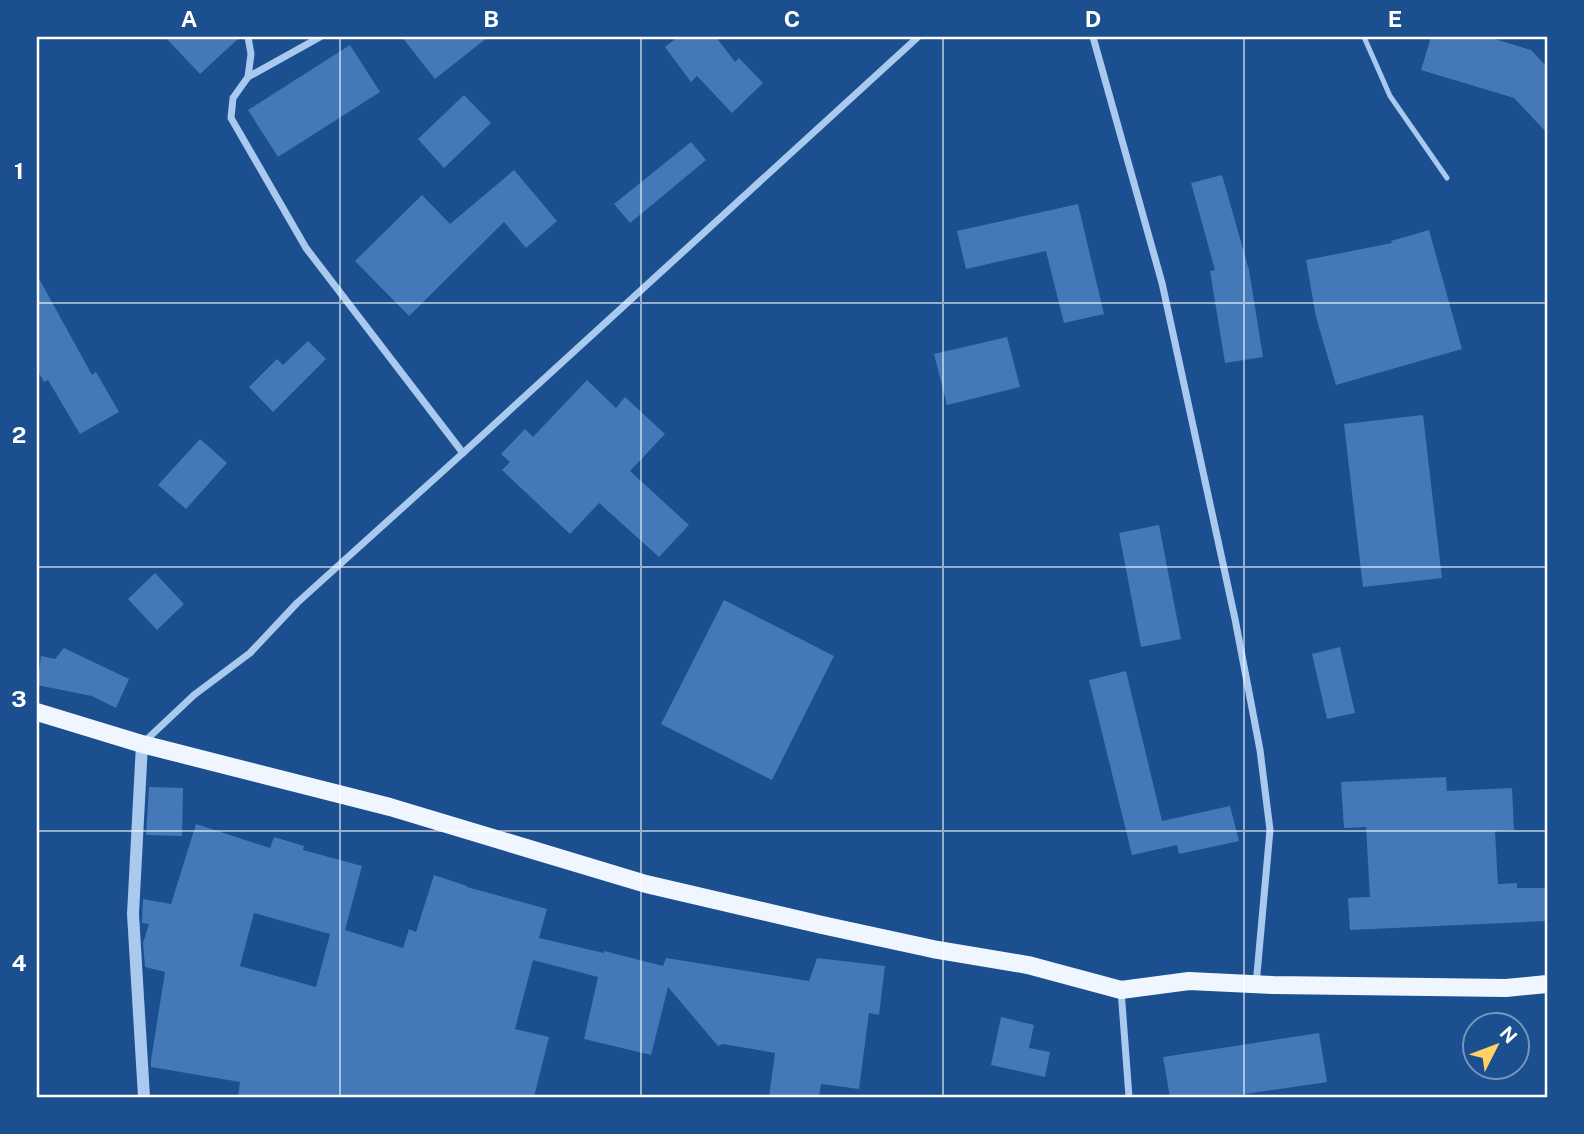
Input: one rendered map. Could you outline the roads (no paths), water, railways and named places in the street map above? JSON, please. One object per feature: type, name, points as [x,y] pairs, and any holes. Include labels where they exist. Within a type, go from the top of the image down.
[{"type":"main road","points":[[37,712],[142,744],[390,807],[646,884],[933,949],[1028,965],[1121,990],[1189,981],[1256,985],[1507,988],[1547,984]]},
{"type":"street","points":[[248,37],[251,54],[248,77]]},
{"type":"street","points":[[320,37],[248,77],[233,98],[231,118],[306,248],[463,453]]},
{"type":"street","points":[[144,1097],[133,914],[142,744],[194,695],[250,653],[297,603],[918,37]]},
{"type":"street","points":[[1093,37],[1162,283],[1235,619],[1260,750],[1270,830],[1256,985]]},
{"type":"street","points":[[1121,990],[1129,1097]]},
{"type":"lane","points":[[1364,37],[1390,96],[1447,178]]}]
